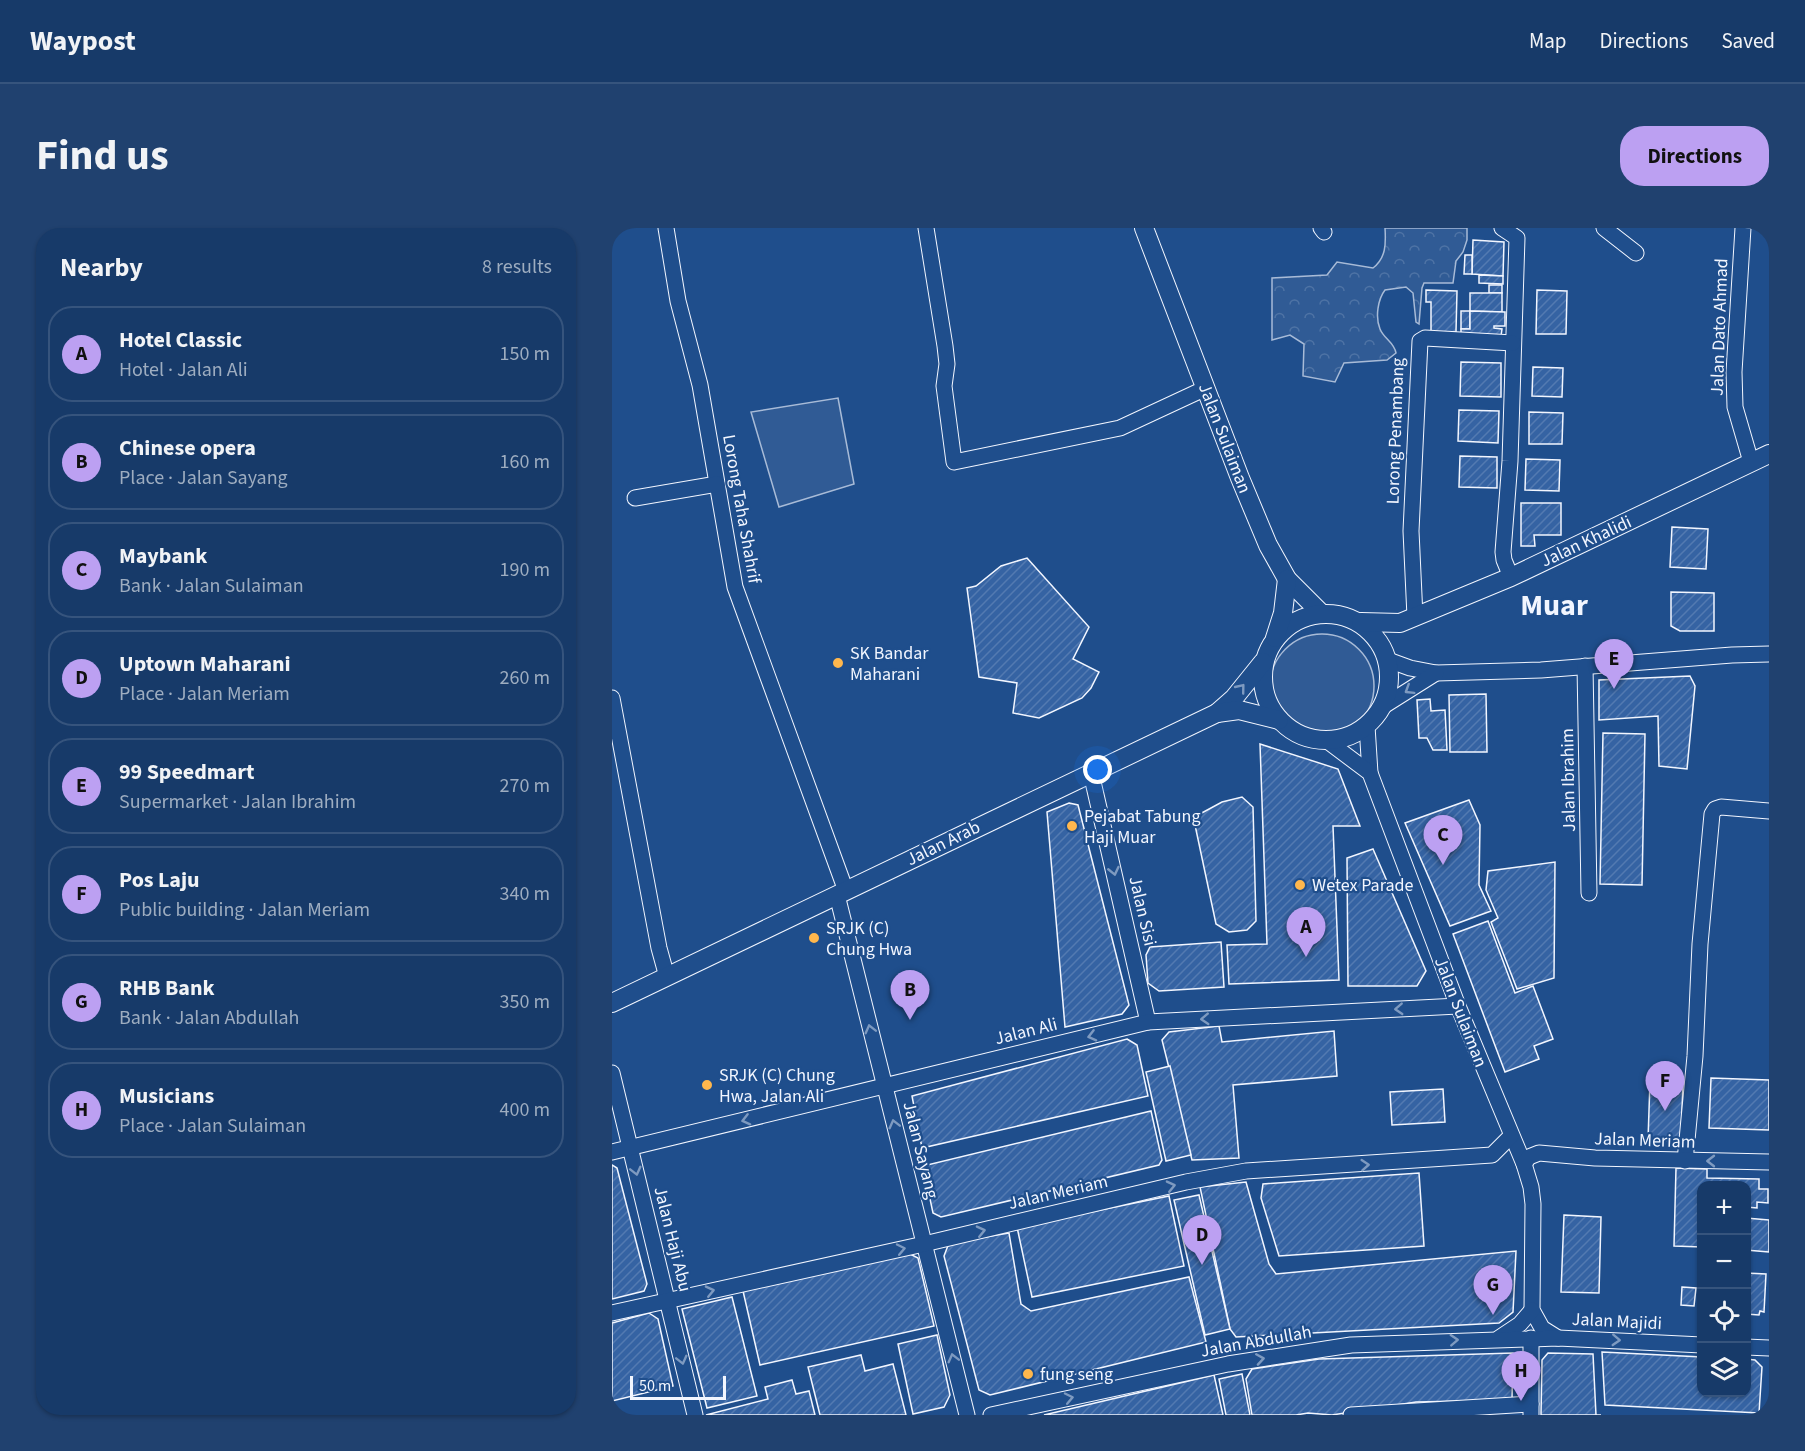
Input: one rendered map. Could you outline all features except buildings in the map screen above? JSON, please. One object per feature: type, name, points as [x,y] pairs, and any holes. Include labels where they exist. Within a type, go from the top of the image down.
[{"type":"main road","name":"Jalan Sulaiman","points":[[1144,228],[1268,545],[1287,579],[1322,614]]},
{"type":"main road","name":"Jalan Khalidi","points":[[1408,620],[1511,577],[1769,454]]},
{"type":"main road","points":[[1287,579],[1283,613],[1278,631],[1267,654],[1261,677],[1263,693],[1269,707],[1279,720],[1292,731],[1309,738],[1326,740],[1347,736],[1367,726],[1382,707],[1388,692],[1390,676],[1387,646],[1408,620]]},
{"type":"main road","points":[[1217,713],[1234,698],[1280,634],[1291,624],[1322,614],[1361,622],[1408,620]]},
{"type":"main road","points":[[1361,622],[1376,636],[1387,657]]},
{"type":"main road","name":"Jalan Arab","points":[[612,1003],[1217,713],[1239,710],[1279,720]]},
{"type":"street","name":"Lorong Taha Shahrif","points":[[666,228],[678,301],[700,385],[735,587],[841,893]]},
{"type":"street","points":[[926,228],[947,364],[944,386],[954,462],[1120,428],[1206,388]]},
{"type":"street","points":[[1502,228],[1517,238],[1510,461],[1503,552],[1511,577]]},
{"type":"street","points":[[1604,228],[1636,253]]},
{"type":"street","name":"Jalan Dato Ahmad","points":[[1743,228],[1734,372],[1735,407],[1751,462]]},
{"type":"street","name":"Lorong Penambang","points":[[1408,620],[1420,341],[1425,338],[1513,343]]},
{"type":"street","points":[[635,498],[717,484]]},
{"type":"street","points":[[1387,657],[1410,668],[1436,673],[1541,670],[1732,654],[1769,654]]},
{"type":"street","name":"Jalan Ibrahim","points":[[1585,666],[1589,893]]},
{"type":"street","points":[[1382,707],[1436,673]]},
{"type":"street","points":[[612,698],[659,948],[667,977]]},
{"type":"street","name":"Jalan Sulaiman","points":[[1367,726],[1370,772],[1458,1006],[1524,1164],[1531,1187],[1533,1204],[1532,1310]]},
{"type":"street","points":[[1326,740],[1370,772]]},
{"type":"street","name":"Jalan Sisi","points":[[1091,773],[1149,1022]]},
{"type":"street","points":[[1685,1161],[1695,1056],[1700,944],[1712,814],[1715,809],[1721,807],[1769,811]]},
{"type":"street","name":"Jalan Sayang","points":[[841,893],[885,1085],[967,1415]]},
{"type":"street","name":"Jalan Ali","points":[[612,1152],[1149,1022],[1458,1006]]},
{"type":"street","name":"Jalan Haji Abu","points":[[612,1073],[695,1415]]},
{"type":"street","name":"Jalan Meriam","points":[[612,1313],[924,1244],[1186,1182],[1246,1171],[1492,1155],[1511,1136]]},
{"type":"street","name":"Jalan Meriam","points":[[1524,1164],[1529,1157],[1539,1153],[1595,1158],[1769,1162]]},
{"type":"street","points":[[1499,1338],[1520,1324],[1532,1310],[1542,1328],[1558,1338]]},
{"type":"street","points":[[1351,1415],[1531,1409],[1531,1338]]},
{"type":"street","name":"Jalan Majidi","points":[[1531,1338],[1697,1345]]},
{"type":"street","name":"Jalan Abdullah","points":[[992,1415],[1228,1364],[1340,1347],[1531,1338]]},
{"type":"street","points":[[1751,1347],[1769,1348]]},
{"type":"shaded area","points":[[838,398],[854,484],[779,507],[751,412]]},
{"type":"shaded area","points":[[1322,634],[1342,638],[1359,649],[1370,666],[1374,686],[1370,706],[1359,723],[1342,734],[1322,738],[1302,734],[1285,723],[1274,706],[1270,686],[1274,666],[1285,649],[1302,638]]},
{"type":"green space","points":[[1385,228],[1467,228],[1467,240],[1463,252],[1456,261],[1453,283],[1424,283],[1419,324],[1416,322],[1413,293],[1406,287],[1385,290],[1378,308],[1378,324],[1396,353],[1387,360],[1344,363],[1335,382],[1303,376],[1304,344],[1290,335],[1272,340],[1272,278],[1327,275],[1337,262],[1373,268],[1380,260],[1384,250]]},
{"type":"place","name":"SK Bandar Maharani","points":[[838,663]]},
{"type":"place","name":"99 Speedmart","points":[[1614,689]]},
{"type":"place","name":"Pejabat Tabung Haji Muar","points":[[1072,826]]},
{"type":"place","name":"Maybank","points":[[1443,865]]},
{"type":"place","name":"Wetex Parade","points":[[1300,885]]},
{"type":"place","name":"SRJK (C) Chung Hwa","points":[[814,938]]},
{"type":"place","name":"Hotel Classic","points":[[1306,957]]},
{"type":"place","name":"Chinese opera","points":[[910,1020]]},
{"type":"place","name":"SRJK (C) Chung Hwa, Jalan Ali","points":[[707,1085]]},
{"type":"place","name":"Pos Laju","points":[[1665,1111]]},
{"type":"place","name":"Uptown Maharani","points":[[1202,1265]]},
{"type":"place","name":"RHB Bank","points":[[1493,1315]]},
{"type":"place","name":"fung seng","points":[[1028,1374]]},
{"type":"place","name":"Musicians","points":[[1521,1401]]},
{"type":"district","name":"Muar","points":[[1554,605]]}]
